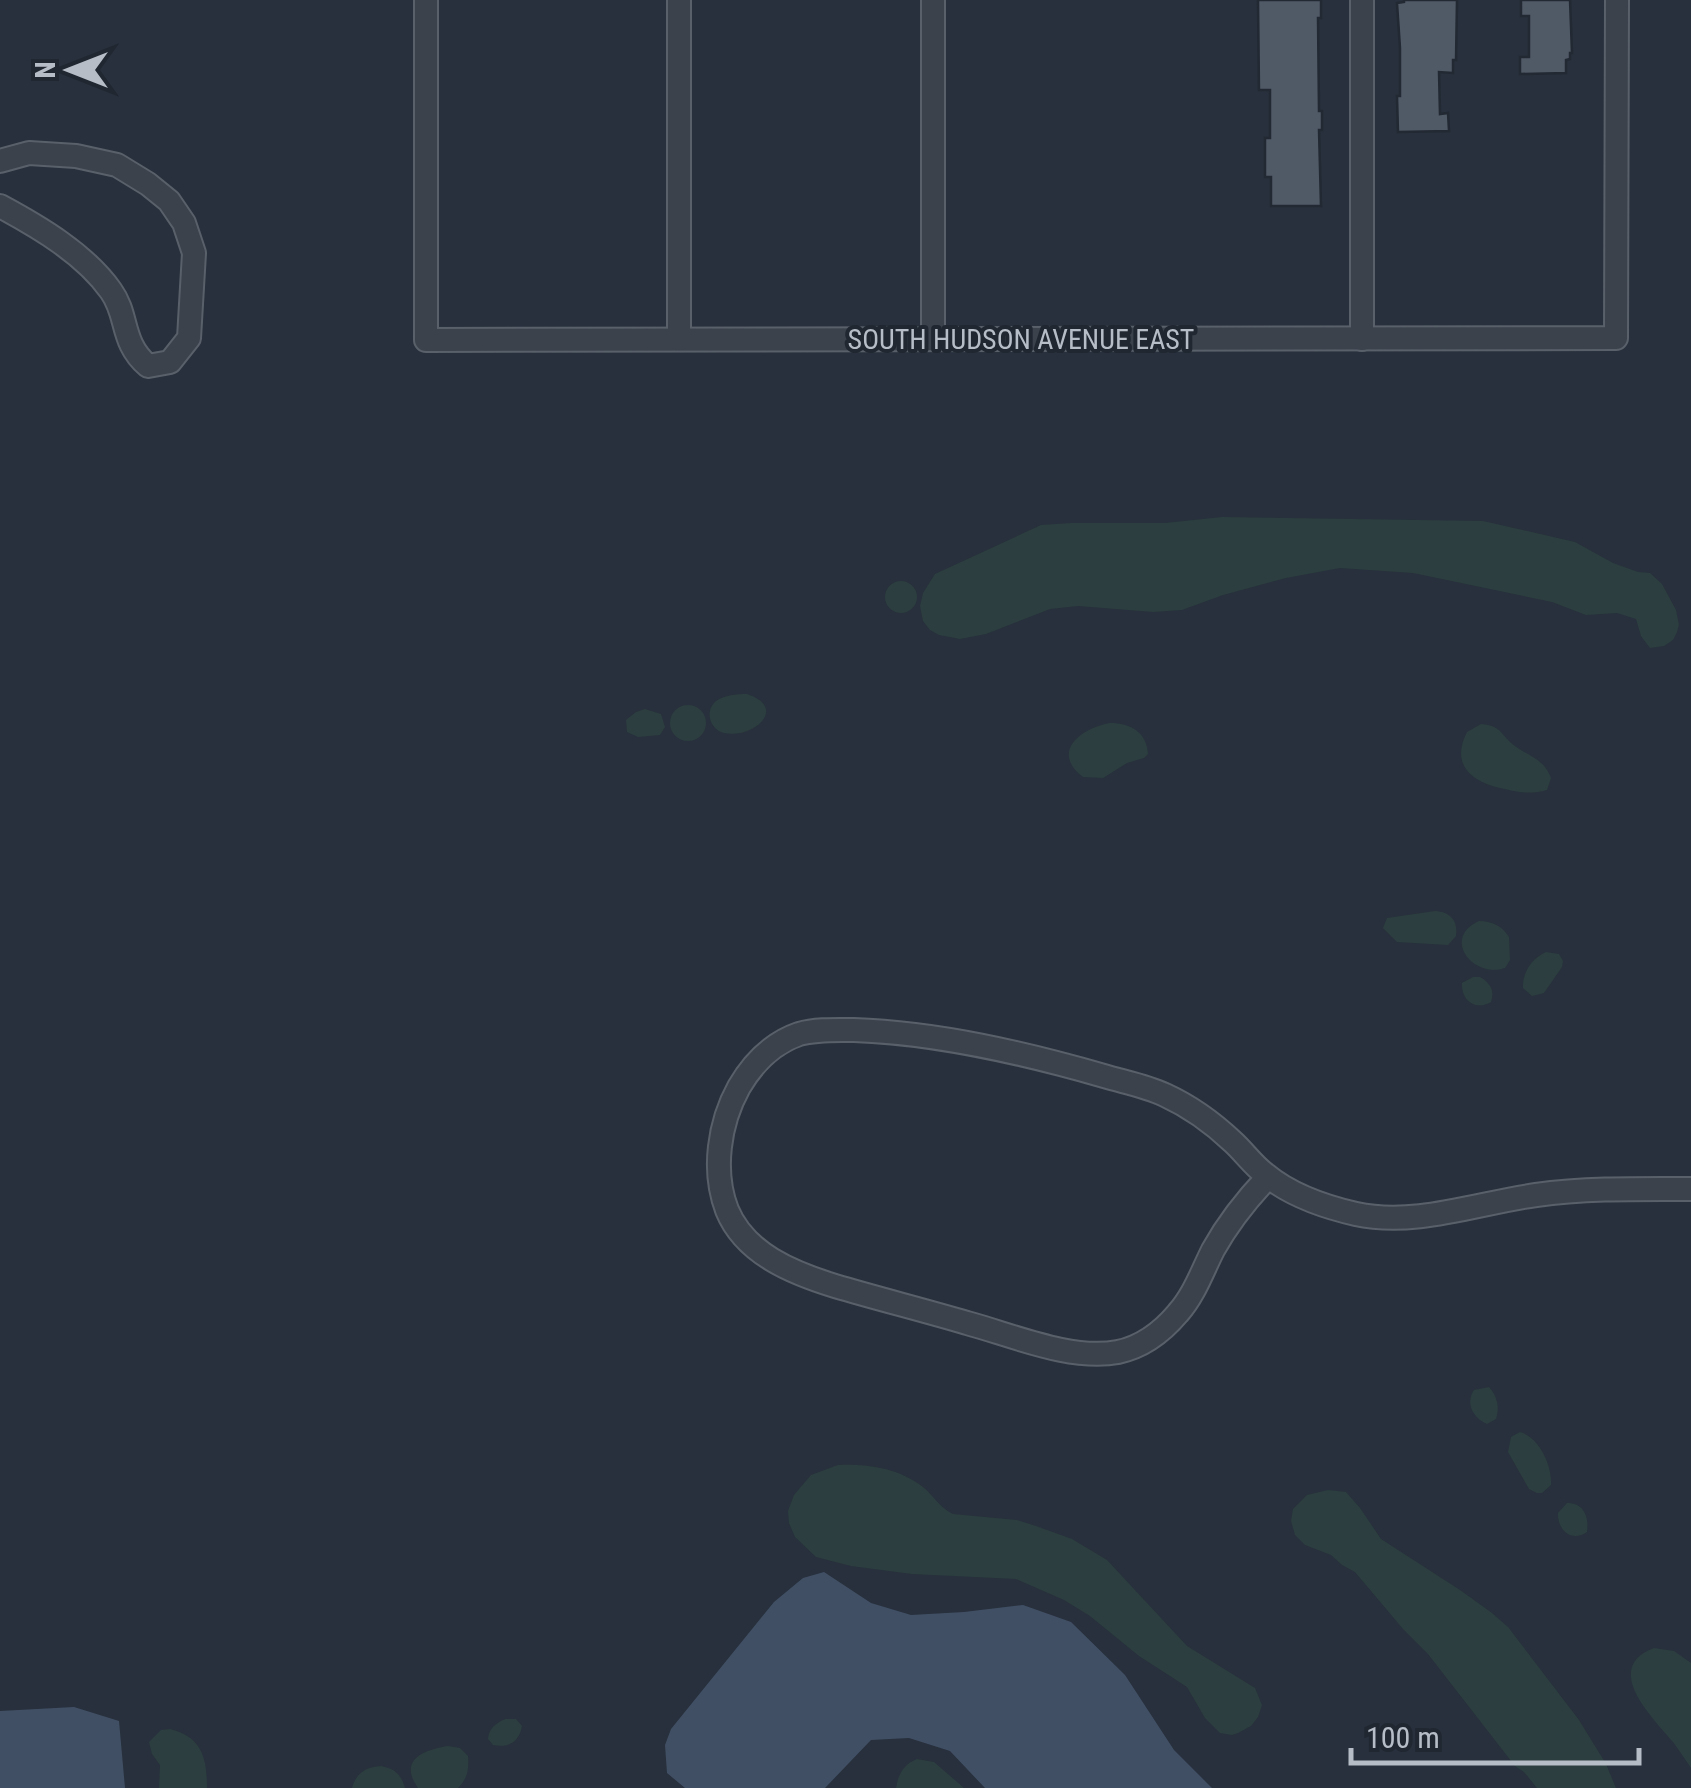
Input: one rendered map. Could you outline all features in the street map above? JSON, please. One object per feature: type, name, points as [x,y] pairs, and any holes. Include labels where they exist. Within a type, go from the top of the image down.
[{"type":"street","name":"SOUTH HUDSON AVENUE EAST","points":[[426,0],[426,340],[1616,338],[1616,0]]},
{"type":"street","points":[[679,0],[679,338]]},
{"type":"street","points":[[932,339],[933,0]]},
{"type":"street","points":[[1362,0],[1362,338]]},
{"type":"street","points":[[0,161],[45,154],[117,164],[169,200],[184,224],[194,253],[190,338],[170,362],[148,366],[134,354],[112,293],[76,254],[0,206]]},
{"type":"street","points":[[1268,1177],[1233,1218],[1191,1296],[1162,1330],[1117,1352],[1075,1352],[832,1285],[768,1258],[736,1228],[721,1190],[718,1166],[720,1142],[734,1098],[755,1061],[797,1035],[841,1030],[908,1034],[997,1050],[1166,1095],[1232,1140],[1268,1177],[1292,1191],[1342,1210],[1381,1217],[1429,1214],[1538,1194],[1691,1188]]},
{"type":"shaded area","points":[[1222,517],[1483,521],[1575,542],[1613,563],[1650,573],[1662,584],[1679,625],[1673,640],[1650,648],[1636,619],[1617,613],[1586,615],[1552,602],[1413,573],[1340,568],[1286,578],[1182,610],[1153,612],[1078,606],[1050,609],[986,634],[960,639],[939,635],[923,621],[923,593],[935,574],[1041,525],[1165,523]]},
{"type":"shaded area","points":[[901,581],[912,586],[917,597],[912,608],[901,613],[890,608],[885,597],[890,586]]},
{"type":"shaded area","points":[[747,694],[765,707],[762,721],[735,734],[715,728],[710,715],[712,705],[727,696]]},
{"type":"shaded area","points":[[688,705],[701,710],[706,723],[701,736],[688,741],[675,736],[670,723],[675,710]]},
{"type":"shaded area","points":[[645,709],[661,714],[665,727],[660,735],[638,737],[627,732],[626,720]]},
{"type":"shaded area","points":[[1110,723],[1136,730],[1148,754],[1103,778],[1083,777],[1069,759],[1073,742],[1089,730]]},
{"type":"shaded area","points":[[1481,724],[1497,729],[1540,762],[1551,778],[1547,790],[1512,791],[1480,781],[1466,769],[1461,753],[1463,743],[1467,732]]},
{"type":"shaded area","points":[[1435,911],[1454,921],[1456,936],[1448,945],[1397,942],[1383,928],[1387,918]]},
{"type":"shaded area","points":[[1479,921],[1496,925],[1509,937],[1510,960],[1505,968],[1482,968],[1466,955],[1463,937]]},
{"type":"shaded area","points":[[1546,952],[1559,954],[1562,967],[1544,993],[1532,996],[1523,988],[1524,977],[1532,962]]},
{"type":"shaded area","points":[[1473,977],[1489,984],[1491,1002],[1475,1005],[1467,999],[1462,983]]},
{"type":"shaded area","points":[[1489,1387],[1498,1410],[1496,1419],[1487,1424],[1474,1414],[1470,1400],[1474,1390]]},
{"type":"shaded area","points":[[1520,1432],[1539,1446],[1547,1461],[1551,1485],[1542,1493],[1529,1489],[1508,1452],[1511,1437]]},
{"type":"shaded area","points":[[838,1465],[893,1471],[923,1487],[953,1514],[1017,1520],[1072,1539],[1107,1560],[1187,1646],[1255,1688],[1262,1705],[1258,1717],[1238,1733],[1220,1733],[1205,1718],[1187,1687],[1139,1656],[1090,1616],[1016,1579],[912,1574],[816,1557],[795,1537],[788,1511],[794,1495],[811,1475]]},
{"type":"shaded area","points":[[1328,1490],[1346,1492],[1381,1539],[1460,1590],[1508,1627],[1579,1720],[1616,1788],[1537,1788],[1515,1766],[1428,1654],[1355,1572],[1331,1555],[1305,1545],[1295,1535],[1293,1509],[1307,1495]]},
{"type":"shaded area","points":[[1567,1503],[1578,1505],[1584,1512],[1587,1532],[1576,1536],[1563,1529],[1558,1513]]},
{"type":"shaded area","points":[[1654,1648],[1674,1651],[1691,1663],[1691,1768],[1644,1707],[1631,1680],[1639,1657]]},
{"type":"shaded area","points":[[505,1719],[516,1719],[522,1726],[518,1736],[508,1745],[493,1745],[488,1739],[490,1732]]},
{"type":"shaded area","points":[[170,1729],[196,1743],[206,1767],[207,1788],[159,1788],[160,1765],[149,1742],[161,1730]]},
{"type":"shaded area","points":[[460,1748],[468,1756],[467,1773],[461,1784],[458,1788],[418,1788],[412,1763],[430,1750]]},
{"type":"shaded area","points":[[917,1759],[934,1762],[964,1788],[896,1788],[902,1770]]},
{"type":"shaded area","points":[[381,1766],[397,1773],[405,1788],[352,1788],[362,1772]]},
{"type":"water","points":[[824,1572],[871,1603],[911,1615],[1023,1605],[1071,1622],[1125,1675],[1174,1750],[1212,1788],[985,1788],[950,1751],[909,1738],[871,1740],[825,1788],[685,1788],[667,1773],[665,1745],[671,1729],[774,1602],[803,1578]]},
{"type":"water","points":[[74,1707],[119,1721],[125,1788],[0,1788],[0,1711]]},
{"type":"building","points":[[1258,0],[1321,0],[1321,206],[1271,206],[1271,177],[1265,177],[1270,90],[1259,90]]},
{"type":"building","points":[[1457,0],[1453,73],[1439,72],[1440,114],[1448,113],[1449,131],[1398,132],[1397,3]]},
{"type":"building","points":[[1521,0],[1570,0],[1572,53],[1566,60],[1566,73],[1520,74],[1520,57],[1529,57],[1529,16],[1521,16]]}]
